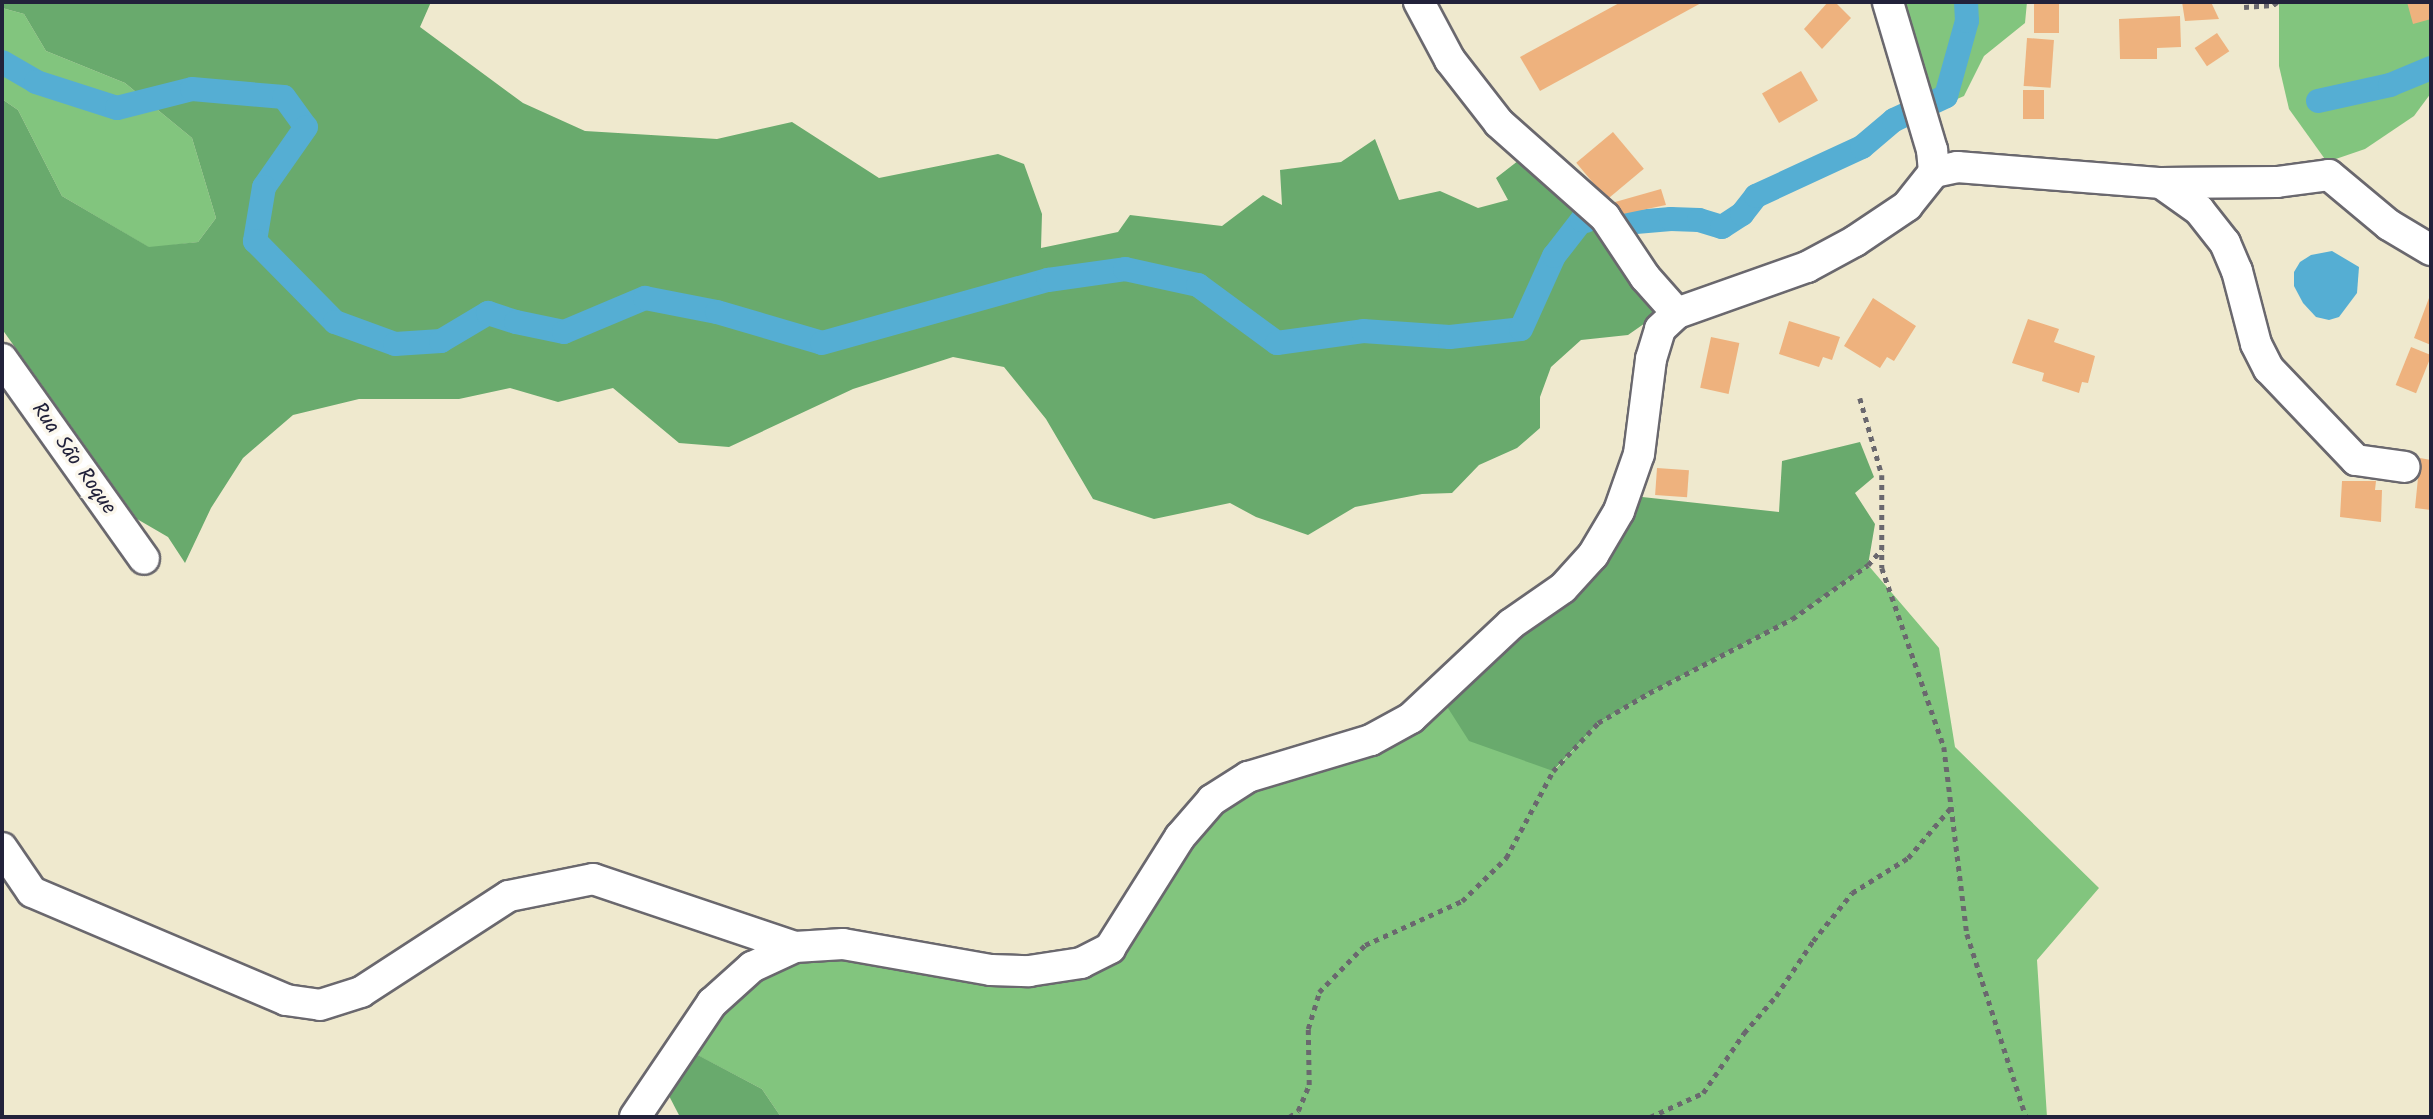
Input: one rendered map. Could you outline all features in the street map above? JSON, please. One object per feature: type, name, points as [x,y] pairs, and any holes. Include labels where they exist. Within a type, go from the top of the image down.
[{"type":"street","points":[[1419,2],[1450,60],[1499,123],[1605,217],[1645,277],[1676,313]]},
{"type":"street","points":[[1888,2],[1932,150],[1934,172]]},
{"type":"street","points":[[635,1117],[712,1003],[752,967],[794,947],[843,944],[991,970],[1029,971],[1081,963],[1110,948],[1180,837],[1212,800],[1248,778],[1371,740],[1411,718],[1511,624],[1563,588],[1593,555],[1619,511],[1635,465],[1651,359],[1660,329],[1676,313],[1807,267],[1855,241],[1906,206],[1934,172],[1957,167],[2161,183],[2277,182],[2329,175],[2389,225],[2431,250]]},
{"type":"street","points":[[2161,183],[2199,210],[2225,243],[2237,271],[2256,344],[2269,369],[2356,460],[2405,467]]},
{"type":"street","name":"Rua São Roque","points":[[2,359],[144,559]]},
{"type":"street","points":[[2,848],[32,892],[286,1000],[320,1005],[361,992],[509,896],[593,878],[794,947]]},
{"type":"path","points":[[2244,7],[2273,5],[2277,2]]},
{"type":"path","points":[[1860,397],[1882,475],[1882,568],[1944,747],[1954,804],[1967,934],[2026,1117]]},
{"type":"path","points":[[1289,1117],[1298,1111],[1309,1086],[1308,1029],[1319,992],[1365,945],[1462,901],[1506,858],[1553,771],[1598,723],[1649,693],[1793,619],[1868,565],[1882,549]]},
{"type":"path","points":[[1650,1117],[1703,1093],[1744,1033],[1776,996],[1813,940],[1852,893],[1908,858],[1954,804]]},
{"type":"green space","points":[[2,2],[431,2],[420,27],[523,103],[585,131],[717,139],[792,122],[879,178],[998,154],[1024,164],[1042,214],[1041,248],[1118,232],[1130,215],[1222,226],[1263,195],[1282,205],[1280,170],[1341,162],[1375,139],[1399,200],[1440,191],[1478,208],[1508,200],[1496,178],[1523,157],[1607,239],[1658,314],[1628,335],[1581,340],[1551,367],[1540,397],[1540,428],[1517,448],[1479,465],[1452,493],[1422,494],[1355,507],[1308,535],[1256,517],[1230,503],[1154,519],[1093,499],[1046,419],[1004,367],[953,357],[853,389],[729,447],[679,443],[613,388],[558,402],[510,388],[459,399],[359,399],[293,415],[243,458],[211,508],[185,563],[168,537],[137,519],[2,329],[2,99],[18,110],[62,196],[149,247],[198,242],[216,218],[192,138],[125,83],[46,51],[24,14],[2,8]]},
{"type":"green space","points":[[1901,2],[2027,2],[2025,23],[1984,56],[1964,96],[1932,110]]},
{"type":"green space","points":[[2279,2],[2431,2],[2431,93],[2414,116],[2365,149],[2327,162],[2289,109],[2279,66]]},
{"type":"green space","points":[[2,8],[24,14],[46,51],[125,83],[192,138],[216,218],[198,242],[150,248],[62,196],[18,110],[2,99]]},
{"type":"green space","points":[[1860,442],[1874,477],[1855,493],[1875,524],[1868,565],[1792,619],[1649,693],[1598,723],[1553,771],[1469,741],[1439,694],[1563,588],[1624,495],[1779,512],[1782,461]]},
{"type":"green space","points":[[1868,565],[1939,648],[1955,747],[2099,888],[2037,960],[2047,1117],[781,1117],[762,1089],[682,1047],[795,947],[1081,963],[1212,800],[1439,694],[1554,771],[1598,723],[1649,693],[1792,619]]},
{"type":"green space","points":[[694,1053],[762,1089],[781,1117],[680,1117],[667,1092]]},
{"type":"water","points":[[2332,251],[2359,267],[2357,293],[2339,317],[2329,320],[2316,317],[2303,303],[2294,286],[2294,272],[2300,262],[2311,255]]},
{"type":"building","points":[[1621,2],[1703,2],[1540,91],[1520,57]]},
{"type":"building","points":[[1828,2],[1835,2],[1851,18],[1822,49],[1804,29]]},
{"type":"building","points":[[2034,2],[2059,2],[2059,33],[2034,33]]},
{"type":"building","points":[[2182,2],[2211,2],[2219,19],[2185,21]]},
{"type":"building","points":[[2407,2],[2431,2],[2431,19],[2413,24]]},
{"type":"building","points":[[2180,16],[2181,47],[2157,48],[2157,59],[2120,59],[2119,19]]},
{"type":"building","points":[[2217,33],[2229,51],[2207,66],[2195,48]]},
{"type":"building","points":[[2027,38],[2054,40],[2051,88],[2024,86]]},
{"type":"building","points":[[1801,71],[1818,100],[1779,123],[1762,94]]},
{"type":"building","points":[[2023,90],[2044,90],[2044,119],[2023,119]]},
{"type":"building","points":[[1613,132],[1644,169],[1607,200],[1576,163]]},
{"type":"building","points":[[1661,189],[1666,205],[1613,216],[1608,204]]},
{"type":"building","points":[[1873,298],[1916,326],[1894,361],[1887,357],[1880,368],[1844,346]]},
{"type":"building","points":[[2429,298],[2431,299],[2431,345],[2414,338]]},
{"type":"building","points":[[2028,319],[2059,329],[2054,342],[2095,356],[2088,383],[2082,382],[2079,393],[2042,381],[2044,373],[2012,363]]},
{"type":"building","points":[[1789,321],[1840,337],[1832,360],[1823,357],[1819,367],[1779,354]]},
{"type":"building","points":[[1711,337],[1739,343],[1729,394],[1700,388]]},
{"type":"building","points":[[2411,347],[2431,355],[2416,393],[2396,385]]},
{"type":"building","points":[[2420,458],[2431,460],[2431,510],[2415,508]]},
{"type":"building","points":[[1657,468],[1689,470],[1687,497],[1655,495]]},
{"type":"building","points":[[2342,481],[2376,481],[2375,490],[2382,490],[2381,522],[2340,517]]},
{"type":"waterway","points":[[1925,106],[1946,96],[1967,21],[1966,2]]},
{"type":"waterway","points":[[2,62],[36,82],[117,108],[192,89],[284,97],[306,127],[264,187],[255,241],[335,322],[395,344],[441,341],[488,313],[564,332],[645,298],[717,312],[822,343],[1048,280],[1125,269],[1198,285],[1277,343],[1363,331],[1450,337],[1521,329],[1554,256],[1582,220],[1586,221]]},
{"type":"waterway","points":[[2318,101],[2390,85],[2431,68]]},
{"type":"waterway","points":[[1624,223],[1671,219],[1699,220],[1722,227],[1742,214],[1756,196],[1862,147],[1894,120],[1913,111]]}]
